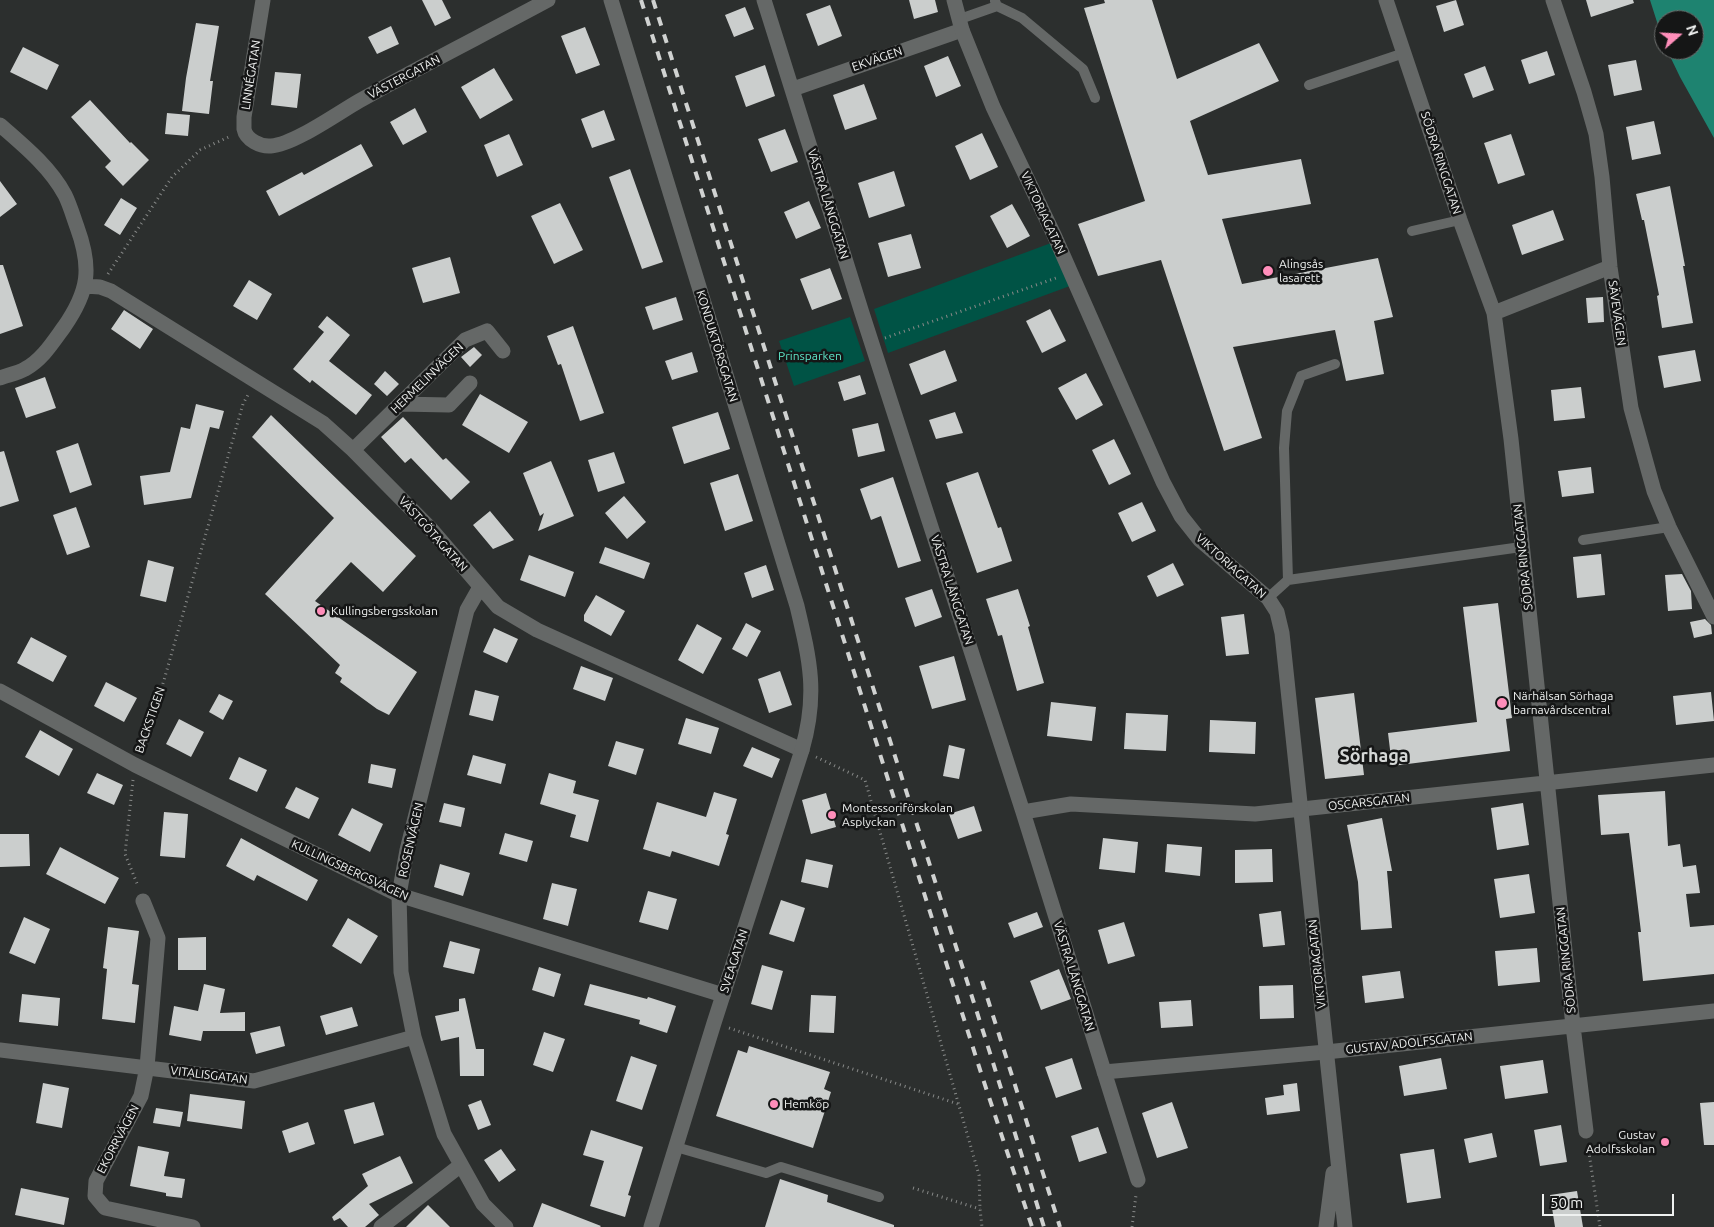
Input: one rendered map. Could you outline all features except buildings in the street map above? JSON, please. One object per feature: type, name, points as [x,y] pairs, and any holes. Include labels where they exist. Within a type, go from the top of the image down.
[{"type":"street","name":"LINNÉGATAN","points":[[244,130],[244,117],[263,0]]},
{"type":"street","name":"VÄSTERGATAN","points":[[244,130],[248,137],[258,144],[278,145],[292,140],[360,101],[548,0]]},
{"type":"street","name":"KONDUKTÖRSGATAN","points":[[611,0],[797,606],[809,657],[812,694]]},
{"type":"street","name":"VÄSTRA LÅNGGATAN","points":[[764,0],[1023,812],[1138,1180]]},
{"type":"street","name":"VIKTORIAGATAN","points":[[954,0],[961,24],[993,107],[1070,272],[1163,482],[1181,516],[1200,540],[1268,598],[1277,612],[1282,633],[1302,809],[1345,1227]]},
{"type":"street","name":"SÖDRA RINGGATAN","points":[[1386,0],[1460,220],[1494,312],[1511,438],[1521,547],[1586,1131]]},
{"type":"street","name":"SÄVEVÄGEN","points":[[1553,0],[1596,134],[1610,267],[1631,408],[1654,491],[1668,527],[1714,617]]},
{"type":"street","name":"EKVÄGEN","points":[[793,89],[961,24]]},
{"type":"street","points":[[0,125],[33,155],[49,172],[65,194],[82,241],[93,286],[48,350],[26,369],[0,378]]},
{"type":"street","points":[[1494,312],[1610,267]]},
{"type":"street","name":"VÄSTGÖTAGATAN","points":[[93,286],[111,290],[323,423],[353,450],[430,528],[498,607],[537,630],[802,750]]},
{"type":"street","name":"HERMELINVÄGEN","points":[[353,450],[465,340],[487,331],[503,352]]},
{"type":"street","points":[[400,404],[449,406],[470,383]]},
{"type":"street","name":"ROSENVÄGEN","points":[[480,587],[468,610],[407,850],[399,895],[402,972],[414,1037],[444,1134],[483,1204],[506,1227]]},
{"type":"street","name":"KULLINGSBERGSVÄGEN","points":[[0,691],[135,765],[399,895],[723,995]]},
{"type":"street","name":"SVEAGATAN","points":[[651,1227],[714,1023],[802,750],[808,728],[812,694]]},
{"type":"street","name":"OSCARSGATAN","points":[[1023,812],[1071,804],[1255,814],[1714,765]]},
{"type":"street","points":[[143,901],[158,938],[147,1067]]},
{"type":"street","name":"GUSTAV ADOLFSGATAN","points":[[1104,1072],[1326,1052],[1714,1011]]},
{"type":"street","name":"VITALISGATAN","points":[[0,1050],[254,1081],[414,1037]]},
{"type":"street","name":"EKORRVÄGEN","points":[[147,1067],[141,1096],[96,1181],[95,1196],[105,1208],[193,1227]]},
{"type":"street","name":"VIKTORIAGATAN","points":[[1326,1227],[1336,1149]]},
{"type":"street","points":[[381,1227],[461,1165]]},
{"type":"lane","points":[[961,24],[996,3],[1022,18],[1083,69],[1095,98]]},
{"type":"lane","points":[[1309,85],[1404,52]]},
{"type":"lane","points":[[1412,231],[1460,220]]},
{"type":"lane","points":[[1288,580],[1284,448],[1287,411],[1301,376],[1335,364]]},
{"type":"lane","points":[[1583,540],[1668,527]]},
{"type":"lane","points":[[1268,598],[1288,580],[1521,547]]},
{"type":"lane","points":[[676,1147],[766,1173],[781,1167],[879,1197]]},
{"type":"path","points":[[93,286],[116,260],[172,177],[200,150],[244,130]]},
{"type":"path","points":[[872,342],[1070,272]]},
{"type":"path","name":"BACKSTIGEN","points":[[143,901],[125,854],[135,765],[157,706],[243,404],[257,380]]},
{"type":"path","points":[[802,750],[865,780],[979,1174],[982,1227]]},
{"type":"path","points":[[714,1023],[958,1104]]},
{"type":"path","points":[[1586,1131],[1600,1227]]},
{"type":"path","points":[[1132,1227],[1138,1180]]},
{"type":"path","points":[[913,1188],[980,1209]]},
{"type":"green space","points":[[1051,243],[1070,286],[888,353],[874,309]]},
{"type":"green space","name":"Prinsparken","points":[[850,317],[865,361],[794,386],[779,341]]},
{"type":"shaded area","points":[[1650,0],[1714,0],[1714,138],[1672,60],[1704,60],[1704,10],[1654,10],[1654,13]]},
{"type":"railway","points":[[641,0],[982,1076],[1032,1227]]},
{"type":"railway","points":[[653,0],[1044,1227]]},
{"type":"railway","points":[[982,981],[1060,1227]]},
{"type":"place","name":"Alingsås lasarett","points":[[1268,271]]},
{"type":"place","name":"Kullingsbergsskolan","points":[[321,611]]},
{"type":"place","name":"Närhälsan Sörhaga barnavårdscentral","points":[[1502,703]]},
{"type":"place","name":"Montessoriförskolan Asplyckan","points":[[832,815]]},
{"type":"place","name":"Hemköp","points":[[774,1104]]},
{"type":"place","name":"Gustav Adolfsskolan","points":[[1665,1142]]},
{"type":"district","name":"Sörhaga","points":[[1374,756]]}]
